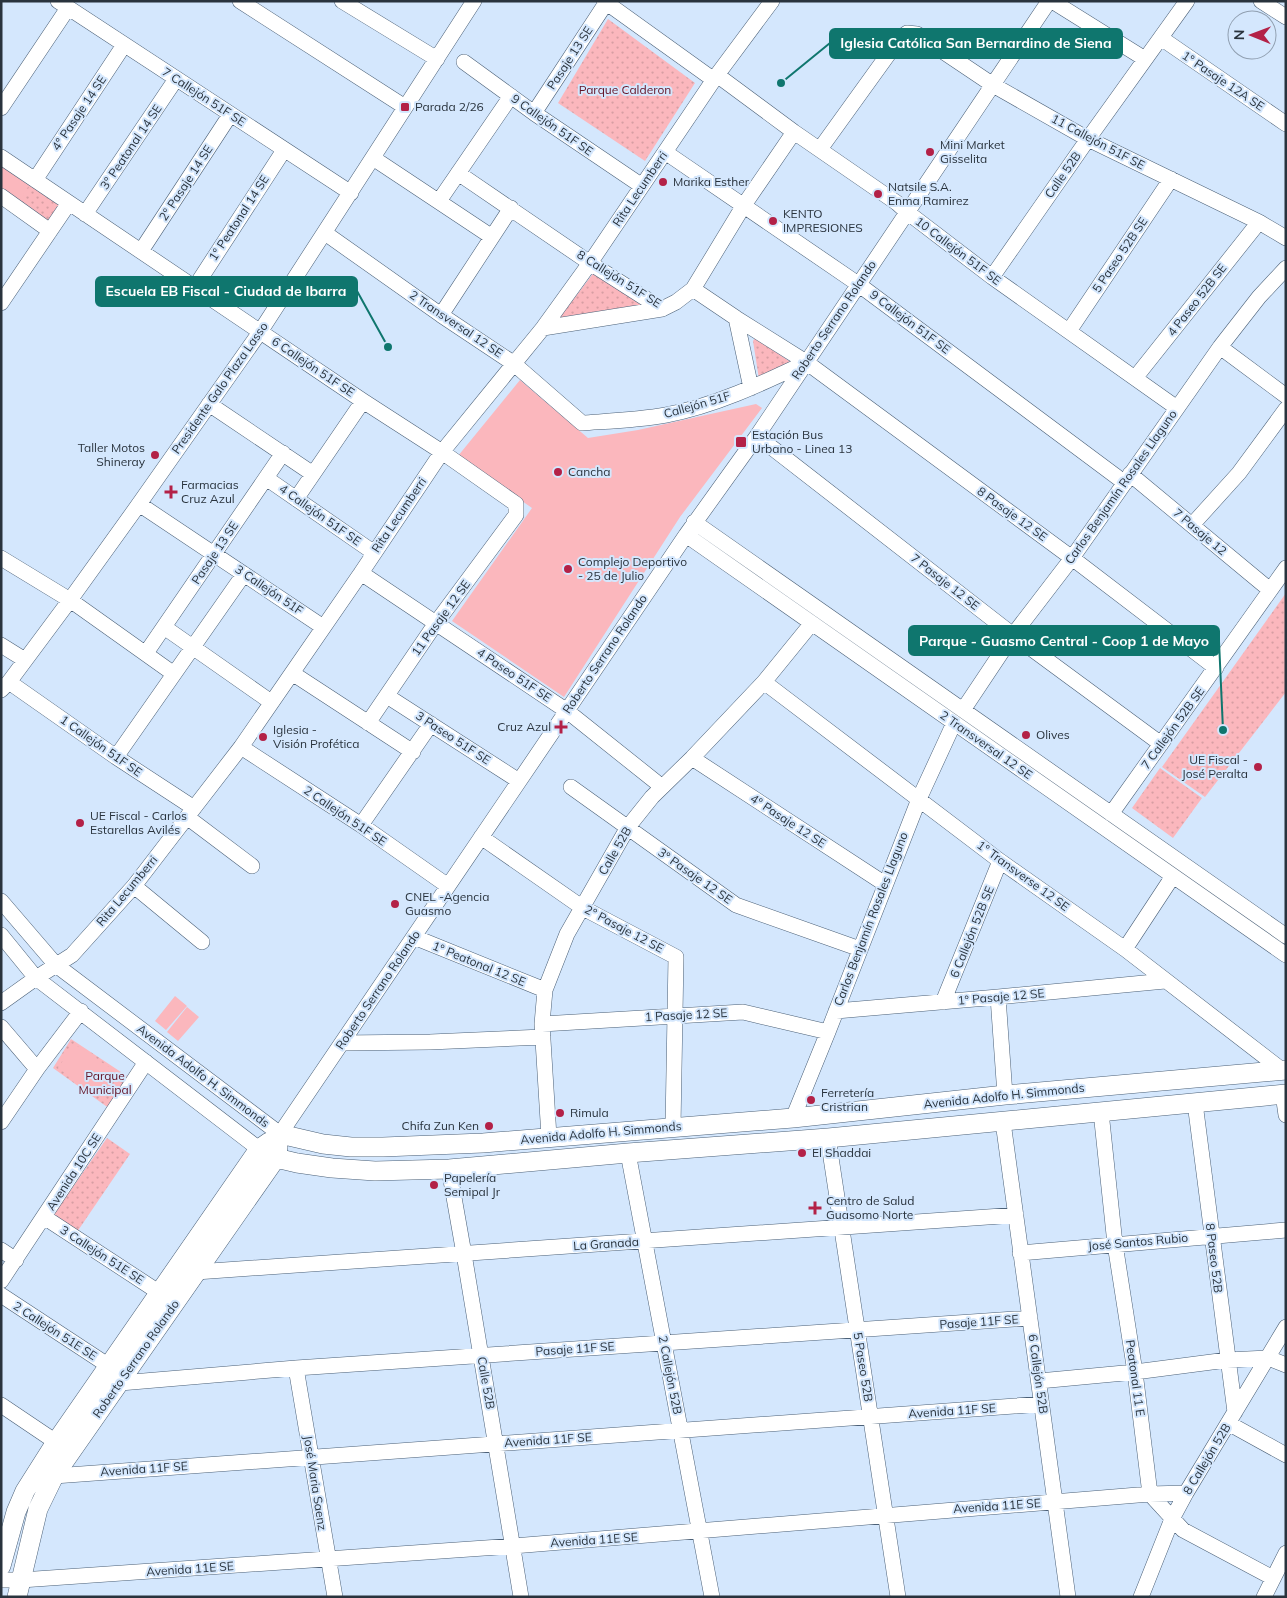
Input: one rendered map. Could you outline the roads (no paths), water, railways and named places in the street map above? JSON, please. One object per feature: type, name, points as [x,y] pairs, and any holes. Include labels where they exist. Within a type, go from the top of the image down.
[{"type":"main road","name":"Avenida Adolfo H. Simmonds","points":[[280,1134],[323,1144],[383,1147],[483,1143],[793,1118],[1005,1095],[1284,1070]]},
{"type":"main road","name":"Avenida Adolfo H. Simmonds","points":[[259,1149],[276,1158],[297,1163],[340,1168],[375,1171],[449,1169],[828,1138],[1284,1094]]},
{"type":"main road","name":"Roberto Serrano Rolando","points":[[1,1566],[16,1512],[25,1491],[56,1442],[259,1149],[280,1134]]},
{"type":"main road","name":"Roberto Serrano Rolando","points":[[19,1588],[38,1509],[54,1476],[276,1158],[280,1134]]},
{"type":"main road","points":[[1,1525],[16,1512]]},
{"type":"street","points":[[240,1],[406,107]]},
{"type":"street","points":[[342,1],[437,59]]},
{"type":"street","name":"Presidente Galo Plaza Lasso","points":[[5,686],[70,600],[260,332],[474,1]]},
{"type":"street","points":[[1050,1],[1145,59]]},
{"type":"street","name":"Roberto Serrano Rolando","points":[[280,1134],[690,529],[757,436],[1050,1]]},
{"type":"street","name":"Calle 52B","points":[[992,277],[1187,1]]},
{"type":"street","points":[[1261,1],[1286,17]]},
{"type":"street","name":"10 Callejón 51F SE","points":[[605,2],[897,203],[992,277],[1177,408]]},
{"type":"street","name":"Pasaje 13 SE","points":[[534,113],[605,2]]},
{"type":"street","name":"Rita Lecumberri","points":[[1,1003],[72,955],[134,886],[191,813],[241,747],[442,452],[542,328],[590,263],[715,78],[771,2]]},
{"type":"street","points":[[1,108],[63,5]]},
{"type":"street","name":"7 Callejón 51F SE","points":[[63,5],[351,192]]},
{"type":"street","name":"11 Callejón 51F SE","points":[[820,149],[900,38],[907,33],[917,34],[993,84],[1088,139],[1259,222],[1286,238]]},
{"type":"street","name":"1° Pasaje 12A SE","points":[[1161,38],[1286,124]]},
{"type":"street","name":"4° Pasaje 14 SE","points":[[35,180],[124,45]]},
{"type":"street","name":"9 Callejón 51F SE","points":[[464,62],[534,113],[642,186]]},
{"type":"street","name":"3° Peatonal 14 SE","points":[[85,214],[176,80]]},
{"type":"street","points":[[439,201],[511,96]]},
{"type":"street","name":"2° Pasaje 14 SE","points":[[140,251],[230,115]]},
{"type":"street","points":[[794,132],[744,205],[693,289],[806,362]]},
{"type":"street","name":"1° Peatonal 14 SE","points":[[194,287],[284,150]]},
{"type":"street","name":"9 Callejón 51F SE","points":[[665,152],[858,284],[1127,478]]},
{"type":"street","name":"6 Callejón 51F SE","points":[[1,157],[363,401],[442,452],[516,504],[516,515]]},
{"type":"street","points":[[373,158],[492,237]]},
{"type":"street","name":"8 Callejón 51F SE","points":[[458,173],[512,208],[590,263],[662,309],[676,302],[693,289]]},
{"type":"street","name":"5 Paseo 52B SE","points":[[1069,331],[1172,179]]},
{"type":"street","points":[[1,196],[50,231]]},
{"type":"street","points":[[3,295],[69,203]]},
{"type":"street","points":[[441,315],[512,208]]},
{"type":"street","name":"4 Paseo 52B SE","points":[[1136,378],[1259,222]]},
{"type":"street","name":"2 Transversal 12 SE","points":[[325,233],[513,363],[582,423]]},
{"type":"street","name":"Carlos Benjamín Rosales Llaguno","points":[[793,1118],[919,799],[958,717],[1012,635],[1072,558],[1220,347],[1286,268]]},
{"type":"street","points":[[542,328],[662,309]]},
{"type":"street","points":[[736,318],[751,388]]},
{"type":"street","points":[[1220,347],[1286,396]]},
{"type":"street","name":"Callejón 51F","points":[[582,423],[666,415],[696,407],[751,388],[806,362]]},
{"type":"street","name":"8 Pasaje 12 SE","points":[[806,362],[1072,558],[1216,668]]},
{"type":"street","points":[[296,499],[363,401]]},
{"type":"street","points":[[209,404],[313,474]]},
{"type":"street","points":[[1192,525],[1239,473],[1286,409]]},
{"type":"street","name":"7 Pasaje 12 SE","points":[[757,436],[1012,635],[1161,744]]},
{"type":"street","name":"Pasaje 13 SE","points":[[146,653],[283,453]]},
{"type":"street","name":"4 Callejón 51F SE","points":[[266,478],[374,552]]},
{"type":"street","name":"7 Pasaje 12","points":[[1127,478],[1192,525],[1270,590]]},
{"type":"street","name":"3 Callejón 51F","points":[[139,504],[323,627]]},
{"type":"street","name":"11 Pasaje 12 SE","points":[[368,723],[436,623],[516,515]]},
{"type":"street","name":"2 Transversal 12 SE","points":[[690,529],[812,623],[1111,814],[1286,936]]},
{"type":"street","name":"2 Transversal 12 SE","points":[[690,529],[958,717],[1173,876],[1286,955]]},
{"type":"street","points":[[1,558],[70,600],[174,674]]},
{"type":"street","name":"7 Callejón 52B SE","points":[[1111,814],[1286,568]]},
{"type":"street","name":"4 Paseo 51F SE","points":[[361,573],[567,711],[661,786]]},
{"type":"street","points":[[116,757],[244,574]]},
{"type":"street","name":"Calle 52B","points":[[549,1137],[542,1031],[545,990],[567,934],[628,827],[661,786],[692,758],[764,682],[812,623]]},
{"type":"street","points":[[164,627],[271,702]]},
{"type":"street","points":[[1,645],[25,660]]},
{"type":"street","points":[[292,673],[413,752]]},
{"type":"street","name":"1° Transverse 12 SE","points":[[764,682],[1000,861],[1125,948],[1165,981],[1284,1070]]},
{"type":"street","name":"1 Callejón 51F SE","points":[[5,686],[116,757],[191,813],[252,866]]},
{"type":"street","name":"3 Paseo 51F SE","points":[[387,696],[520,781]]},
{"type":"street","points":[[361,825],[431,724]]},
{"type":"street","name":"2 Callejón 51F SE","points":[[241,747],[361,825],[448,886]]},
{"type":"street","name":"4° Pasaje 12 SE","points":[[692,758],[885,884]]},
{"type":"street","name":"3° Pasaje 12 SE","points":[[571,787],[736,905],[860,949]]},
{"type":"street","name":"2° Pasaje 12 SE","points":[[481,837],[583,908],[676,957],[673,1127]]},
{"type":"street","name":"6 Callejón 52B SE","points":[[943,1002],[1000,861]]},
{"type":"street","points":[[1125,948],[1173,876]]},
{"type":"street","points":[[134,886],[202,942]]},
{"type":"street","name":"Avenida Adolfo H. Simmonds","points":[[1,901],[56,965],[280,1134]]},
{"type":"street","name":"Avenida Adolfo H. Simmonds","points":[[1,935],[36,978],[259,1149]]},
{"type":"street","name":"1° Peatonal 12 SE","points":[[414,936],[545,990]]},
{"type":"street","name":"1° Pasaje 12 SE","points":[[836,1011],[1165,981]]},
{"type":"street","points":[[998,997],[1005,1095]]},
{"type":"street","points":[[1,1122],[37,1069],[81,1012]]},
{"type":"street","name":"1 Pasaje 12 SE","points":[[342,1043],[430,1042],[674,1016],[743,1012],[828,1032]]},
{"type":"street","points":[[1,1028],[37,1069]]},
{"type":"street","name":"Avenida 10C SE","points":[[1,1281],[146,1062]]},
{"type":"street","points":[[1284,1094],[1286,1115]]},
{"type":"street","name":"8 Paseo 52B","points":[[1195,1103],[1227,1360],[1231,1418]]},
{"type":"street","name":"Peatonal 11 E","points":[[1101,1112],[1115,1244],[1135,1372],[1150,1494]]},
{"type":"street","name":"6 Callejón 52B","points":[[1003,1122],[1068,1597]]},
{"type":"street","name":"5 Paseo 52B","points":[[828,1138],[898,1597]]},
{"type":"street","name":"2 Callejón 52B","points":[[628,1153],[712,1597]]},
{"type":"street","name":"Calle 52B","points":[[449,1169],[521,1597]]},
{"type":"street","name":"La Granada","points":[[196,1272],[1016,1215]]},
{"type":"street","name":"3 Callejón 51E SE","points":[[44,1217],[160,1293]]},
{"type":"street","name":"José Santos Rubio","points":[[1020,1253],[1286,1230]]},
{"type":"street","points":[[1,1250],[16,1260]]},
{"type":"street","name":"2 Callejón 51E SE","points":[[1,1295],[109,1366]]},
{"type":"street","name":"Pasaje 11F SE","points":[[120,1382],[296,1368],[1030,1318]]},
{"type":"street","name":"8 Callejón 52B","points":[[1141,1597],[1172,1519],[1286,1327]]},
{"type":"street","points":[[1039,1381],[1135,1372],[1227,1360],[1268,1358],[1286,1364]]},
{"type":"street","name":"José Maria Saenz","points":[[296,1368],[335,1597]]},
{"type":"street","name":"Avenida 11F SE","points":[[54,1476],[1042,1404]]},
{"type":"street","points":[[1,1405],[56,1442]]},
{"type":"street","points":[[1231,1418],[1286,1455]]},
{"type":"street","name":"Avenida 11E SE","points":[[1,1582],[19,1588],[328,1559],[699,1532],[1150,1494],[1186,1493]]},
{"type":"street","points":[[1150,1494],[1184,1530],[1273,1578]]},
{"type":"street","points":[[1264,1597],[1285,1558]]},
{"type":"street","points":[[1,1582],[13,1597]]},
{"type":"street","points":[[1063,1597],[1068,1597]]},
{"type":"place","name":"Iglesia Católica San Bernardino de Siena","points":[[781,83]]},
{"type":"place","name":"Parada 2/26","points":[[405,107]]},
{"type":"place","name":"Mini Market Gisselita","points":[[930,152]]},
{"type":"place","name":"Marika Esther","points":[[663,182]]},
{"type":"place","name":"Natsile S.A. Enma Ramirez","points":[[878,194]]},
{"type":"place","name":"KENTO IMPRESIONES","points":[[773,221]]},
{"type":"place","name":"Escuela EB Fiscal - Ciudad de Ibarra","points":[[388,347]]},
{"type":"place","name":"Estación Bus Urbano - Linea 13","points":[[741,442]]},
{"type":"place","name":"Taller Motos Shineray","points":[[155,455]]},
{"type":"place","name":"Cancha","points":[[558,472]]},
{"type":"place","name":"Farmacias Cruz Azul","points":[[171,492]]},
{"type":"place","name":"Complejo Deportivo - 25 de Julio","points":[[568,569]]},
{"type":"place","name":"Cruz Azul","points":[[561,727]]},
{"type":"place","name":"Parque - Guasmo Central - Coop 1 de Mayo","points":[[1223,730]]},
{"type":"place","name":"Olives","points":[[1026,735]]},
{"type":"place","name":"Iglesia - Visión Profética","points":[[263,737]]},
{"type":"place","name":"UE Fiscal - José Peralta","points":[[1258,767]]},
{"type":"place","name":"UE Fiscal - Carlos Estarellas Avilés","points":[[80,823]]},
{"type":"place","name":"CNEL -Agencia Guasmo","points":[[395,904]]},
{"type":"place","name":"Ferretería Cristrian","points":[[811,1100]]},
{"type":"place","name":"Rimula","points":[[560,1113]]},
{"type":"place","name":"Chifa Zun Ken","points":[[489,1126]]},
{"type":"place","name":"El Shaddai","points":[[802,1153]]},
{"type":"place","name":"Papelería Semipal Jr","points":[[434,1185]]},
{"type":"place","name":"Centro de Salud Guasomo Norte","points":[[815,1208]]},
{"type":"park label","name":"Parque Calderon","points":[[625,90]]},
{"type":"park label","name":"Parque Municipal","points":[[105,1083]]}]
